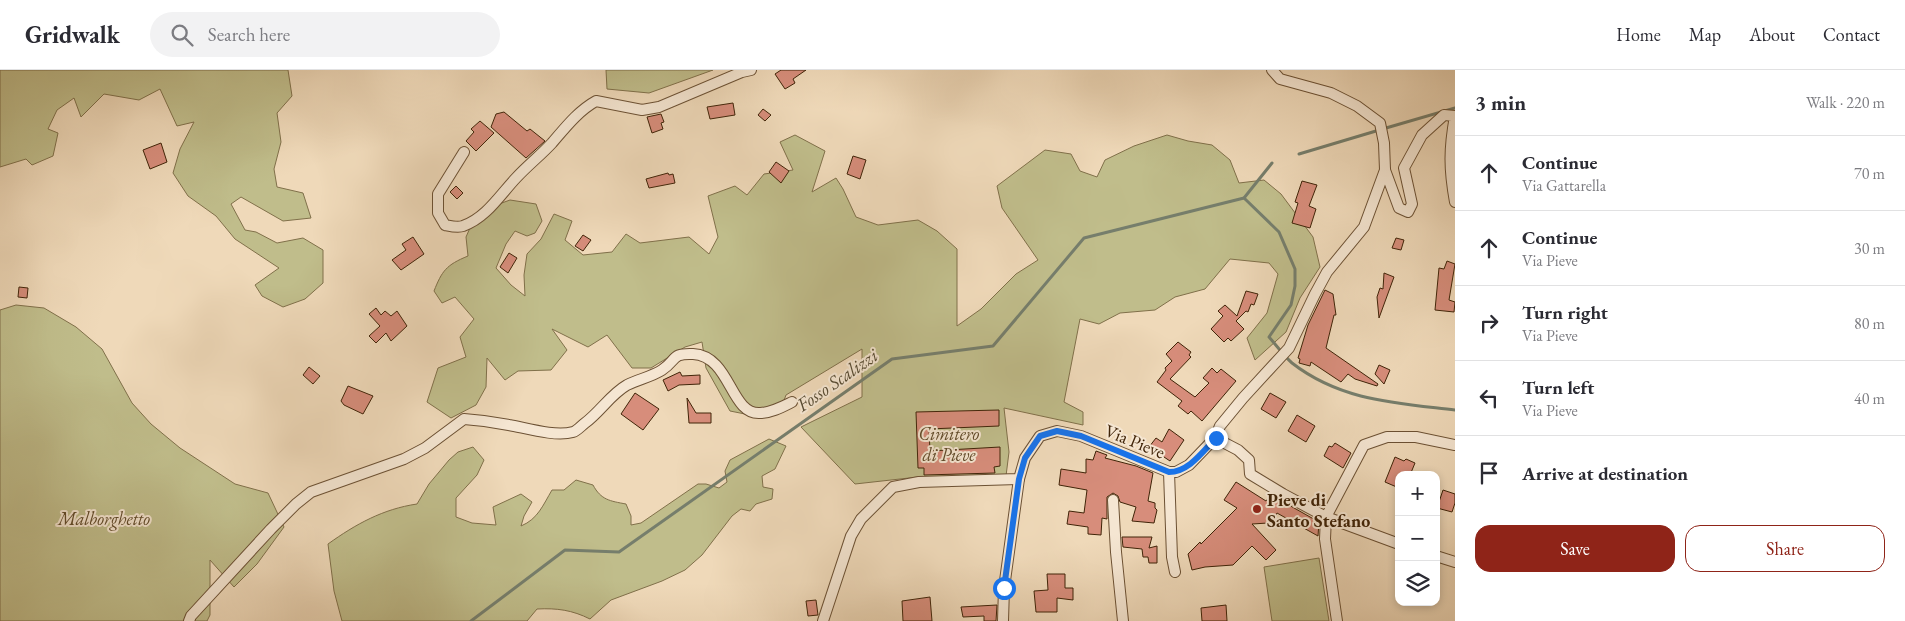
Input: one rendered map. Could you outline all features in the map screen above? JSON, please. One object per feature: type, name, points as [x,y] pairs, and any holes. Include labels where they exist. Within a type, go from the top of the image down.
[{"type":"street","points":[[464,152],[438,194],[438,213],[445,225],[461,227],[476,219],[498,200],[516,178],[566,126],[587,106],[596,101],[642,110],[658,107],[751,70]]},
{"type":"street","points":[[1272,70],[1280,79],[1331,93],[1348,101],[1380,123],[1384,143],[1385,170],[1399,208],[1408,212],[1412,204],[1404,168],[1422,135],[1444,115],[1455,116],[1450,148],[1451,181],[1455,202]]},
{"type":"street","name":"Via Pieve","points":[[1003,621],[1004,588],[1019,479],[1025,458],[1040,436],[1057,431],[1081,436],[1169,472],[1176,472],[1189,465],[1216,438],[1220,426],[1289,348],[1300,328],[1314,294],[1327,272],[1364,227],[1385,170]]},
{"type":"street","points":[[189,621],[191,616],[271,529],[311,492],[404,459],[425,448],[464,418],[508,424],[540,432],[573,432],[626,386],[654,374],[681,354],[698,354],[715,362],[727,379],[734,395],[746,410],[759,414],[778,409],[792,402]]},
{"type":"street","points":[[1337,621],[1325,539],[1326,517],[1364,445],[1387,437],[1416,437],[1455,445]]},
{"type":"street","points":[[1216,438],[1238,450],[1249,460],[1250,474],[1283,494],[1326,517],[1395,543]]},
{"type":"street","points":[[1169,472],[1174,572]]},
{"type":"street","points":[[823,621],[851,536],[861,519],[893,487],[919,482],[1019,479]]},
{"type":"street","points":[[1113,500],[1123,621]]},
{"type":"street","points":[[1440,557],[1455,562]]},
{"type":"green space","points":[[0,70],[288,70],[292,96],[277,113],[281,142],[274,169],[277,187],[303,193],[311,218],[283,221],[241,197],[231,204],[245,230],[256,232],[277,243],[303,238],[323,250],[323,283],[305,299],[283,307],[262,296],[255,285],[279,268],[235,239],[216,216],[188,196],[173,173],[180,149],[194,122],[177,126],[160,89],[139,100],[104,94],[81,117],[74,98],[57,110],[48,129],[58,133],[53,156],[32,165],[26,159],[0,167]]},
{"type":"green space","points":[[606,70],[713,70],[649,93],[607,89]]},
{"type":"green space","name":"Cimitero di Pieve","points":[[795,135],[825,151],[812,192],[836,178],[856,217],[878,225],[918,220],[937,231],[957,249],[957,326],[981,309],[1016,274],[1038,260],[1002,208],[997,186],[1045,150],[1071,154],[1080,171],[1097,177],[1105,160],[1134,146],[1167,135],[1212,145],[1230,160],[1239,183],[1264,180],[1281,194],[1313,237],[1320,267],[1300,298],[1286,332],[1255,360],[1247,338],[1267,313],[1278,274],[1269,263],[1230,259],[1205,289],[1175,297],[1155,310],[1120,313],[1099,324],[1080,319],[1064,402],[1083,412],[1083,425],[1004,408],[1009,452],[1006,476],[918,477],[855,484],[801,427],[862,397],[862,349],[786,395],[780,411],[755,416],[730,411],[706,368],[702,342],[685,347],[651,368],[632,368],[607,335],[588,347],[552,329],[567,350],[551,370],[518,371],[505,380],[487,358],[486,387],[476,405],[451,418],[427,402],[438,368],[466,357],[460,337],[474,319],[455,297],[442,303],[434,291],[446,269],[468,256],[466,237],[477,212],[510,200],[536,204],[542,221],[535,233],[527,236],[515,231],[506,244],[496,268],[511,285],[525,296],[524,275],[527,254],[541,239],[554,214],[572,221],[565,240],[583,255],[612,252],[626,234],[640,243],[689,237],[709,254],[718,237],[708,196],[735,186],[747,195],[764,174],[793,170],[780,142]]},
{"type":"green space","name":"Malborghetto","points":[[16,305],[44,308],[76,327],[102,349],[132,403],[151,424],[180,448],[235,484],[268,493],[284,527],[257,564],[234,587],[210,560],[210,615],[207,621],[0,621],[0,310]]},
{"type":"green space","points":[[769,439],[786,446],[775,469],[762,476],[763,487],[773,489],[772,499],[756,504],[750,511],[741,509],[732,516],[702,555],[685,570],[662,581],[611,600],[590,619],[558,609],[537,609],[527,621],[342,621],[334,591],[328,544],[370,518],[405,506],[417,504],[429,484],[458,452],[473,447],[484,460],[477,475],[456,498],[456,517],[472,523],[496,525],[493,507],[521,494],[532,502],[521,526],[532,520],[552,490],[564,490],[576,480],[593,485],[599,494],[606,499],[626,504],[631,516],[631,525],[641,523],[698,484],[719,488],[727,482],[725,471],[730,460]]},
{"type":"green space","points":[[1319,558],[1329,621],[1272,621],[1264,567]]},
{"type":"building","points":[[781,70],[806,70],[793,79],[795,83],[785,89],[775,74]]},
{"type":"building","points":[[733,103],[735,115],[710,119],[707,107]]},
{"type":"building","points":[[763,109],[771,115],[765,121],[758,115]]},
{"type":"building","points":[[504,112],[527,131],[530,129],[545,141],[526,158],[491,127],[496,114]]},
{"type":"building","points":[[661,114],[664,122],[661,123],[663,129],[652,133],[647,117]]},
{"type":"building","points":[[480,121],[494,133],[476,151],[466,141],[474,132],[471,129]]},
{"type":"building","points":[[161,143],[167,162],[150,169],[143,150]]},
{"type":"building","points":[[853,156],[866,160],[860,179],[847,174]]},
{"type":"building","points":[[776,162],[789,171],[781,183],[769,172]]},
{"type":"building","points":[[668,173],[669,175],[673,174],[675,183],[649,188],[646,179]]},
{"type":"building","points":[[1302,181],[1317,185],[1309,206],[1316,209],[1310,228],[1292,223],[1298,203],[1295,202]]},
{"type":"building","points":[[456,186],[463,193],[457,199],[450,192]]},
{"type":"building","points":[[583,235],[591,240],[583,251],[575,246]]},
{"type":"building","points":[[413,237],[424,254],[401,270],[392,260],[406,250],[402,244]]},
{"type":"building","points":[[1396,238],[1404,240],[1401,250],[1392,248]]},
{"type":"building","points":[[509,253],[517,258],[508,273],[500,267]]},
{"type":"building","points":[[1447,261],[1455,264],[1449,300],[1455,302],[1454,312],[1435,310],[1439,268],[1444,269]]},
{"type":"building","points":[[1384,273],[1394,277],[1379,318],[1377,297],[1380,288],[1383,289]]},
{"type":"building","points":[[19,287],[28,288],[27,298],[18,297]]},
{"type":"building","points":[[1325,290],[1333,294],[1336,315],[1334,315],[1326,348],[1378,384],[1377,386],[1355,379],[1348,374],[1341,382],[1311,362],[1310,366],[1299,363],[1300,359],[1298,358],[1308,325]]},
{"type":"building","points":[[1246,291],[1258,294],[1254,305],[1251,304],[1248,312],[1246,311],[1236,321],[1244,329],[1231,341],[1228,338],[1224,342],[1211,329],[1223,316],[1218,311],[1225,305],[1237,316]]},
{"type":"building","points":[[376,308],[381,315],[385,311],[391,316],[397,311],[407,326],[391,341],[386,333],[376,343],[369,336],[380,326],[369,314]]},
{"type":"building","points":[[1178,342],[1191,352],[1189,355],[1191,357],[1170,379],[1195,397],[1209,383],[1203,378],[1212,368],[1217,373],[1221,369],[1236,381],[1202,421],[1191,411],[1188,414],[1178,406],[1182,401],[1157,382],[1166,370],[1165,368],[1172,361],[1166,354]]},
{"type":"building","points":[[1379,365],[1390,370],[1384,384],[1375,374]]},
{"type":"building","points":[[309,367],[320,376],[313,384],[303,375]]},
{"type":"building","points":[[680,372],[682,376],[700,375],[700,384],[679,385],[668,391],[663,380]]},
{"type":"building","points":[[348,386],[373,396],[363,414],[344,405],[341,401]]},
{"type":"building","points":[[635,393],[659,409],[643,430],[621,414]]},
{"type":"building","points":[[1270,393],[1286,402],[1276,418],[1261,409]]},
{"type":"building","points":[[687,398],[696,413],[711,413],[711,423],[689,423]]},
{"type":"building","points":[[999,410],[999,426],[929,429],[930,451],[1000,447],[1000,466],[994,467],[995,473],[924,475],[924,468],[918,468],[916,412]]},
{"type":"building","points":[[1297,415],[1315,426],[1306,442],[1288,431]]},
{"type":"building","points":[[1169,429],[1184,440],[1170,461],[1149,447],[1156,438],[1162,442]]},
{"type":"building","points":[[1335,443],[1351,453],[1343,468],[1324,456],[1329,446],[1332,447]]},
{"type":"building","points":[[1096,451],[1107,455],[1105,458],[1136,466],[1153,473],[1148,501],[1155,503],[1157,510],[1154,523],[1132,521],[1136,507],[1120,502],[1118,496],[1113,493],[1107,497],[1107,519],[1102,518],[1101,535],[1088,534],[1088,527],[1067,524],[1069,511],[1084,513],[1087,490],[1059,485],[1061,469],[1086,473],[1086,459],[1093,460]]},
{"type":"building","points":[[1395,457],[1415,463],[1412,471],[1395,471],[1395,486],[1385,482]]},
{"type":"building","points":[[1236,482],[1266,501],[1271,495],[1319,522],[1318,536],[1277,513],[1268,523],[1252,524],[1276,550],[1266,560],[1252,546],[1233,565],[1192,570],[1188,554],[1200,542],[1201,544],[1237,508],[1224,500]]},
{"type":"building","points":[[1443,490],[1455,494],[1452,512],[1440,509],[1440,499]]},
{"type":"building","points":[[1122,537],[1152,537],[1149,548],[1157,546],[1157,563],[1149,563],[1148,557],[1143,557],[1142,549],[1123,547]]},
{"type":"building","points":[[1047,574],[1065,574],[1065,588],[1073,588],[1073,600],[1057,598],[1057,612],[1036,612],[1034,591],[1048,590]]},
{"type":"building","points":[[930,597],[932,621],[903,621],[902,601]]},
{"type":"building","points":[[816,600],[818,615],[808,616],[806,601]]},
{"type":"building","points":[[997,605],[996,621],[984,621],[984,616],[963,617],[961,607]]},
{"type":"building","points":[[1226,605],[1227,621],[1202,621],[1201,608]]},
{"type":"waterway","name":"Fosso Scalizzi","points":[[1386,128],[1455,108]]},
{"type":"waterway","name":"Fosso Scalizzi","points":[[1299,154],[1376,131]]},
{"type":"waterway","name":"Fosso Scalizzi","points":[[471,621],[565,550],[619,552],[892,359],[993,346],[1084,238],[1244,198],[1272,163]]},
{"type":"waterway","points":[[1244,198],[1279,232],[1295,269],[1295,286],[1291,305],[1269,337],[1289,360],[1311,376],[1350,393],[1390,402],[1455,410]]},
{"type":"place","name":"Pieve di Santo Stefano","points":[[1257,509]]},
{"type":"route","points":[[1004,588],[1019,479],[1025,458],[1040,436],[1057,431],[1081,436],[1116,452],[1169,472],[1176,472],[1189,465],[1216,438]]}]
